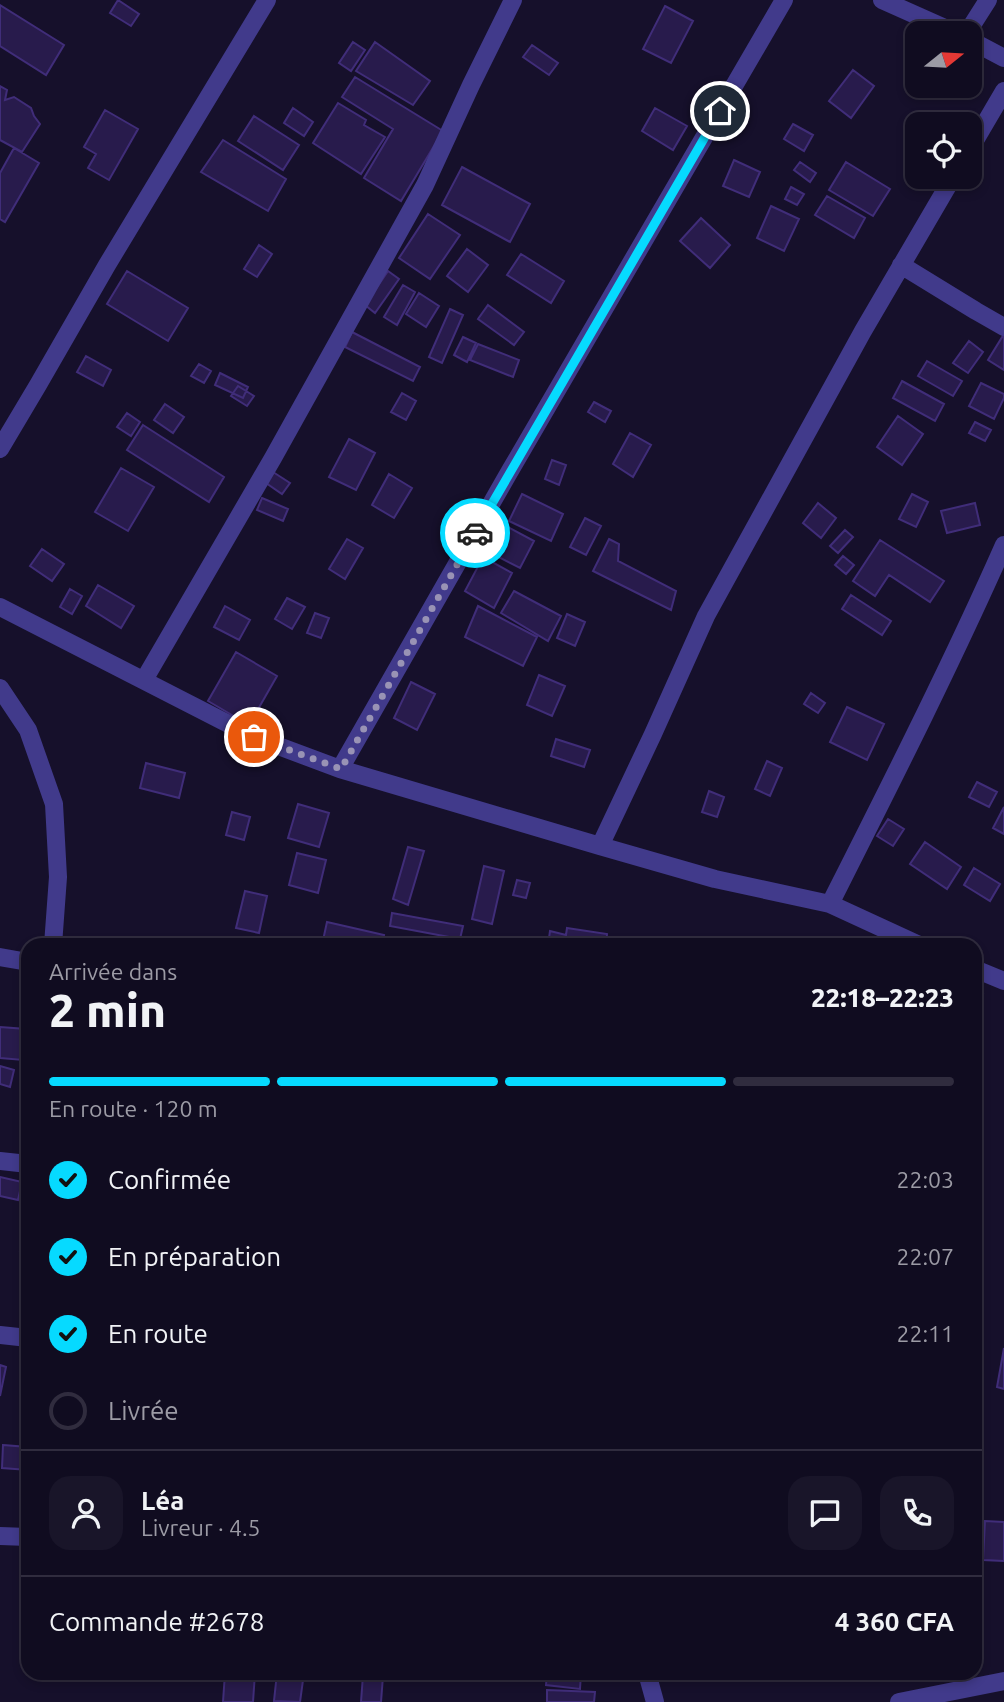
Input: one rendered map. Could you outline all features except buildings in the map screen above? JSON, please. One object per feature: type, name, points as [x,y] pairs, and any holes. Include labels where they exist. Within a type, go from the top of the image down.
[{"type":"street","points":[[0,449],[267,0]]},
{"type":"street","points":[[144,680],[273,458],[425,185],[513,0]]},
{"type":"street","points":[[341,769],[507,476],[784,0]]},
{"type":"street","points":[[882,0],[929,21]]},
{"type":"street","points":[[975,21],[988,0]]},
{"type":"street","points":[[982,46],[1004,58]]},
{"type":"street","points":[[982,128],[1004,90]]},
{"type":"street","points":[[600,846],[706,616],[863,331],[946,189]]},
{"type":"street","points":[[901,265],[1004,327]]},
{"type":"street","points":[[830,904],[900,765],[1004,545]]},
{"type":"street","points":[[0,607],[254,737],[341,769],[715,879],[830,904],[904,938]]},
{"type":"street","points":[[0,688],[28,730],[54,804],[58,877],[54,938]]},
{"type":"street","points":[[0,957],[21,961]]},
{"type":"street","points":[[982,972],[1004,981]]},
{"type":"street","points":[[0,1161],[21,1161]]},
{"type":"street","points":[[0,1335],[21,1337]]},
{"type":"street","points":[[0,1536],[21,1537]]},
{"type":"street","points":[[649,1680],[655,1702]]},
{"type":"street","points":[[899,1702],[1003,1682]]},
{"type":"way so far","points":[[254,737],[341,769],[475,533]]},
{"type":"route","points":[[475,533],[720,111]]}]
